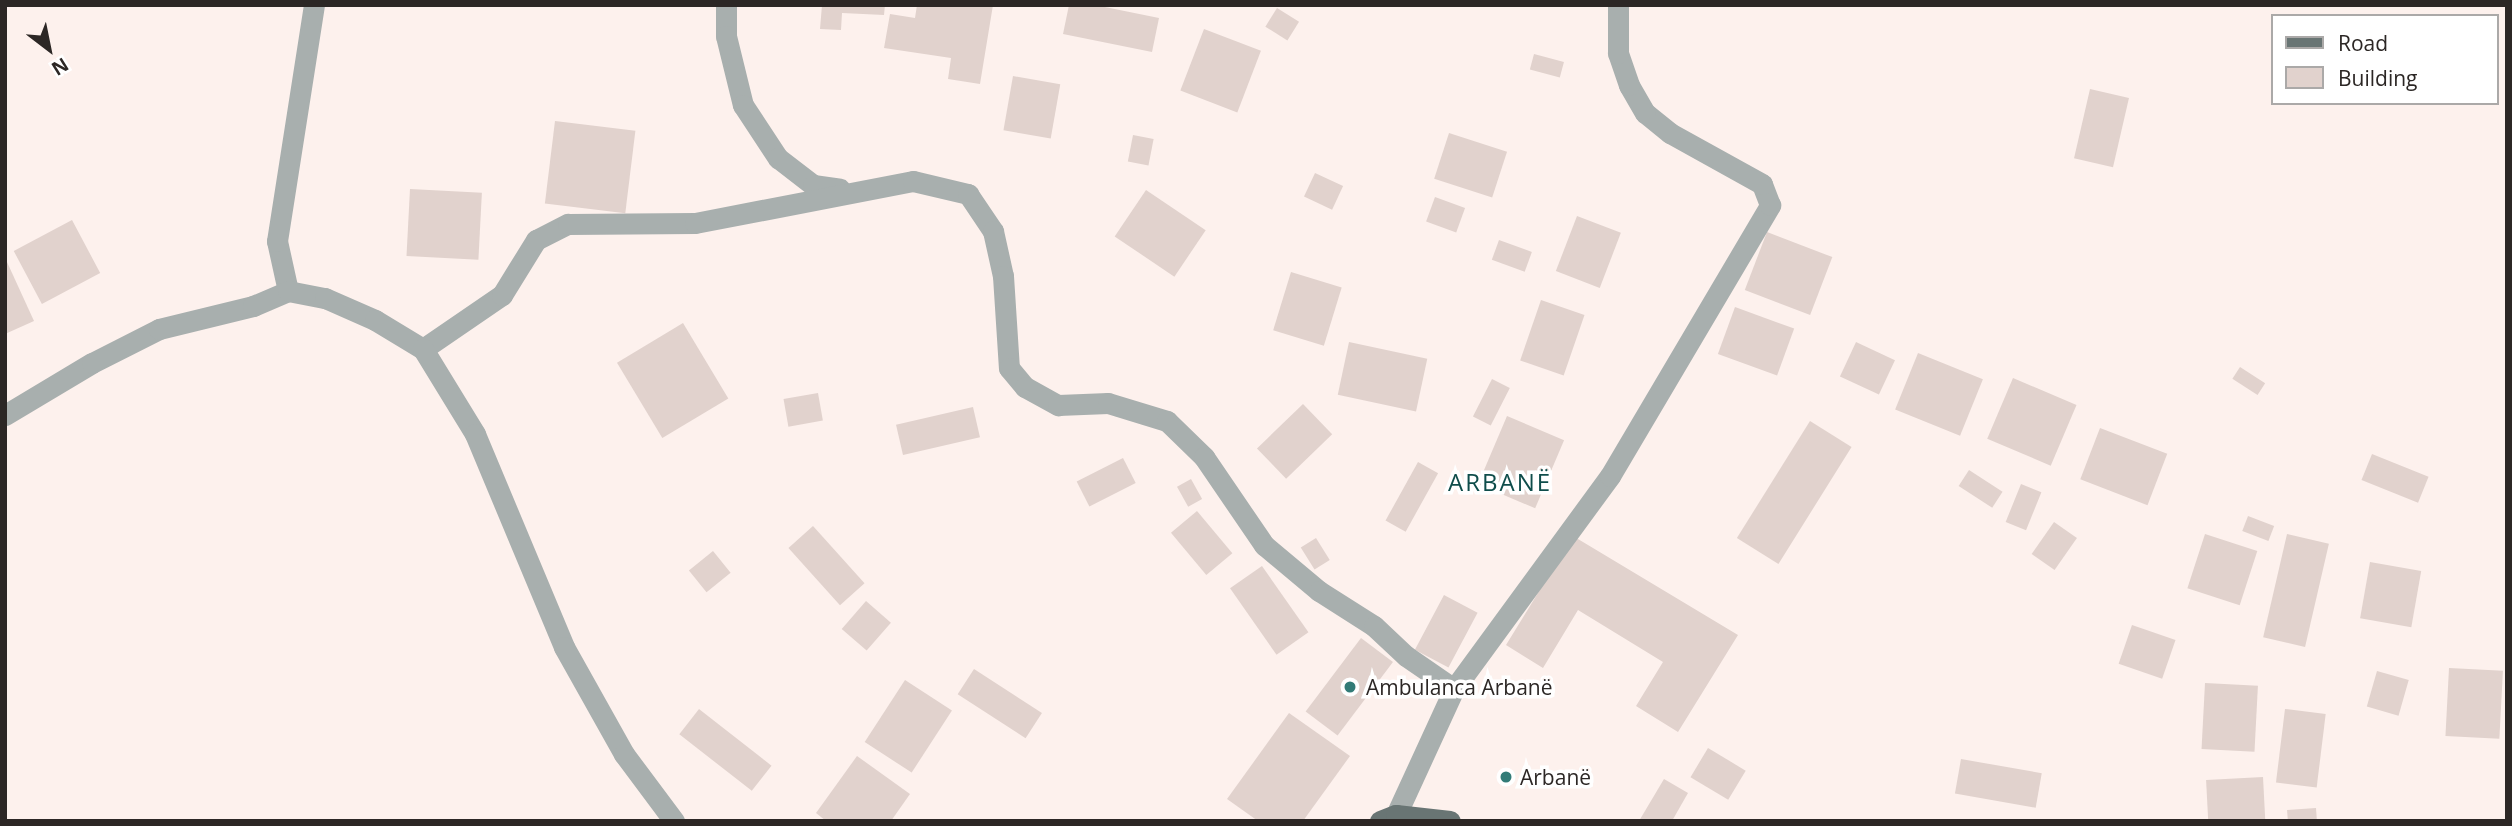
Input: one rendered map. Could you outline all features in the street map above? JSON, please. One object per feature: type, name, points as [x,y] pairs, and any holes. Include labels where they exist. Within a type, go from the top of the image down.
[{"type":"main road","points":[[1388,818],[1450,821]]},
{"type":"street","points":[[288,290],[277,241],[314,5]]},
{"type":"street","points":[[726,5],[726,36],[743,105],[778,158],[813,185],[866,188]]},
{"type":"street","points":[[1388,818],[1454,689],[1610,476],[1770,205],[1762,184],[1670,133],[1646,113],[1629,85],[1618,53],[1618,5]]},
{"type":"street","points":[[423,349],[502,295],[536,240],[553,229],[568,224],[695,223],[913,181],[968,194],[993,231],[1003,276],[1009,368],[1025,387],[1058,405],[1108,403],[1167,421],[1204,457],[1264,545],[1319,591],[1374,626],[1405,656],[1454,689]]},
{"type":"street","points":[[5,415],[92,363],[159,329],[253,306],[288,290],[325,298],[375,320],[423,349],[475,435],[564,647],[624,754],[674,821]]},
{"type":"building","points":[[822,5],[885,5],[884,15],[842,13],[841,30],[820,29]]},
{"type":"building","points":[[917,5],[993,5],[980,84],[948,79],[951,58],[884,48],[890,14],[915,18]]},
{"type":"building","points":[[1069,5],[1095,5],[1159,18],[1152,52],[1063,34]]},
{"type":"building","points":[[1277,8],[1299,22],[1287,40],[1265,27]]},
{"type":"building","points":[[1204,29],[1261,51],[1237,112],[1180,91]]},
{"type":"building","points":[[1534,54],[1564,62],[1560,77],[1530,69]]},
{"type":"building","points":[[1013,76],[1060,84],[1051,138],[1003,130]]},
{"type":"building","points":[[2090,89],[2129,98],[2113,167],[2074,158]]},
{"type":"building","points":[[555,121],[635,131],[625,213],[545,203]]},
{"type":"building","points":[[1449,133],[1507,152],[1492,198],[1434,179]]},
{"type":"building","points":[[1133,135],[1154,139],[1148,166],[1128,162]]},
{"type":"building","points":[[1315,173],[1343,186],[1332,210],[1304,197]]},
{"type":"building","points":[[410,189],[482,193],[478,260],[406,256]]},
{"type":"building","points":[[1146,190],[1206,230],[1174,277],[1115,236]]},
{"type":"building","points":[[1435,197],[1465,208],[1456,232],[1426,221]]},
{"type":"building","points":[[1577,216],[1621,233],[1600,288],[1556,271]]},
{"type":"building","points":[[72,220],[100,273],[42,304],[14,251]]},
{"type":"building","points":[[1767,232],[1832,257],[1810,315],[1745,290]]},
{"type":"building","points":[[1499,240],[1532,252],[1525,272],[1492,260]]},
{"type":"building","points":[[7,262],[34,321],[5,334],[5,263]]},
{"type":"building","points":[[1291,272],[1342,287],[1324,346],[1273,330]]},
{"type":"building","points":[[1541,300],[1584,315],[1564,375],[1520,361]]},
{"type":"building","points":[[1735,307],[1794,329],[1777,376],[1718,354]]},
{"type":"building","points":[[683,323],[728,398],[662,438],[617,363]]},
{"type":"building","points":[[1349,342],[1427,359],[1416,411],[1338,395]]},
{"type":"building","points":[[1856,342],[1895,360],[1879,395],[1840,376]]},
{"type":"building","points":[[1918,353],[1983,379],[1960,436],[1895,410]]},
{"type":"building","points":[[2240,367],[2265,383],[2258,395],[2232,379]]},
{"type":"building","points":[[2013,378],[2077,405],[2051,466],[1987,439]]},
{"type":"building","points":[[1492,379],[1510,388],[1491,426],[1473,416]]},
{"type":"building","points":[[818,393],[823,421],[788,427],[784,399]]},
{"type":"building","points":[[1303,404],[1332,434],[1286,479],[1257,448]]},
{"type":"building","points":[[973,407],[980,437],[903,455],[896,425]]},
{"type":"building","points":[[1507,416],[1564,440],[1535,508],[1478,484]]},
{"type":"building","points":[[1810,421],[1852,447],[1778,564],[1737,538]]},
{"type":"building","points":[[2100,428],[2167,454],[2148,505],[2080,479]]},
{"type":"building","points":[[2372,454],[2429,477],[2418,503],[2362,480]]},
{"type":"building","points":[[1123,458],[1136,483],[1089,507],[1077,482]]},
{"type":"building","points":[[1418,462],[1438,473],[1406,532],[1386,521]]},
{"type":"building","points":[[1969,470],[2003,492],[1992,508],[1959,486]]},
{"type":"building","points":[[1191,479],[1202,499],[1188,507],[1177,487]]},
{"type":"building","points":[[2021,484],[2041,492],[2026,530],[2006,522]]},
{"type":"building","points":[[1197,511],[1232,553],[1206,575],[1171,533]]},
{"type":"building","points":[[2248,516],[2274,526],[2268,541],[2242,531]]},
{"type":"building","points":[[2054,522],[2077,538],[2055,570],[2032,554]]},
{"type":"building","points":[[813,526],[865,583],[840,605],[788,548]]},
{"type":"building","points":[[2205,534],[2257,551],[2240,605],[2187,588]]},
{"type":"building","points":[[2287,534],[2329,544],[2305,647],[2263,637]]},
{"type":"building","points":[[1573,536],[1738,635],[1678,732],[1636,706],[1663,662],[1578,610],[1543,668],[1506,645]]},
{"type":"building","points":[[1316,538],[1330,560],[1315,570],[1301,548]]},
{"type":"building","points":[[713,551],[731,573],[707,592],[689,571]]},
{"type":"building","points":[[2370,562],[2421,571],[2411,627],[2360,618]]},
{"type":"building","points":[[1262,566],[1308,632],[1277,655],[1230,588]]},
{"type":"building","points":[[1444,595],[1478,613],[1448,668],[1415,650]]},
{"type":"building","points":[[866,601],[891,623],[867,651],[842,629]]},
{"type":"building","points":[[2132,625],[2175,640],[2162,679],[2119,664]]},
{"type":"building","name":"Ambulanca Arbanë","points":[[1361,638],[1393,662],[1338,736],[1306,711]]},
{"type":"building","points":[[2449,668],[2503,671],[2499,739],[2445,736]]},
{"type":"building","points":[[974,669],[1042,713],[1026,738],[958,694]]},
{"type":"building","points":[[2377,671],[2409,680],[2399,716],[2367,707]]},
{"type":"building","points":[[905,680],[952,710],[912,773],[865,742]]},
{"type":"building","points":[[2205,683],[2258,686],[2254,752],[2202,749]]},
{"type":"building","points":[[699,709],[771,766],[752,791],[679,734]]},
{"type":"building","points":[[2285,709],[2326,714],[2317,787],[2276,782]]},
{"type":"building","points":[[1289,713],[1350,756],[1303,821],[1258,821],[1227,799]]},
{"type":"building","points":[[1708,748],[1746,771],[1728,800],[1690,777]]},
{"type":"building","points":[[857,756],[910,794],[891,821],[826,821],[816,813]]},
{"type":"building","points":[[1961,759],[2042,773],[2036,808],[1955,793]]},
{"type":"building","points":[[2263,777],[2265,821],[2208,821],[2206,780]]},
{"type":"building","points":[[1664,779],[1688,793],[1672,821],[1639,821]]},
{"type":"building","points":[[2316,808],[2317,821],[2288,821],[2287,810]]},
{"type":"place","name":"Ambulanca Arbanë","points":[[1350,687]]},
{"type":"place","name":"Arbanë","points":[[1506,777]]},
{"type":"district","name":"ARBANË","points":[[1500,482]]}]
